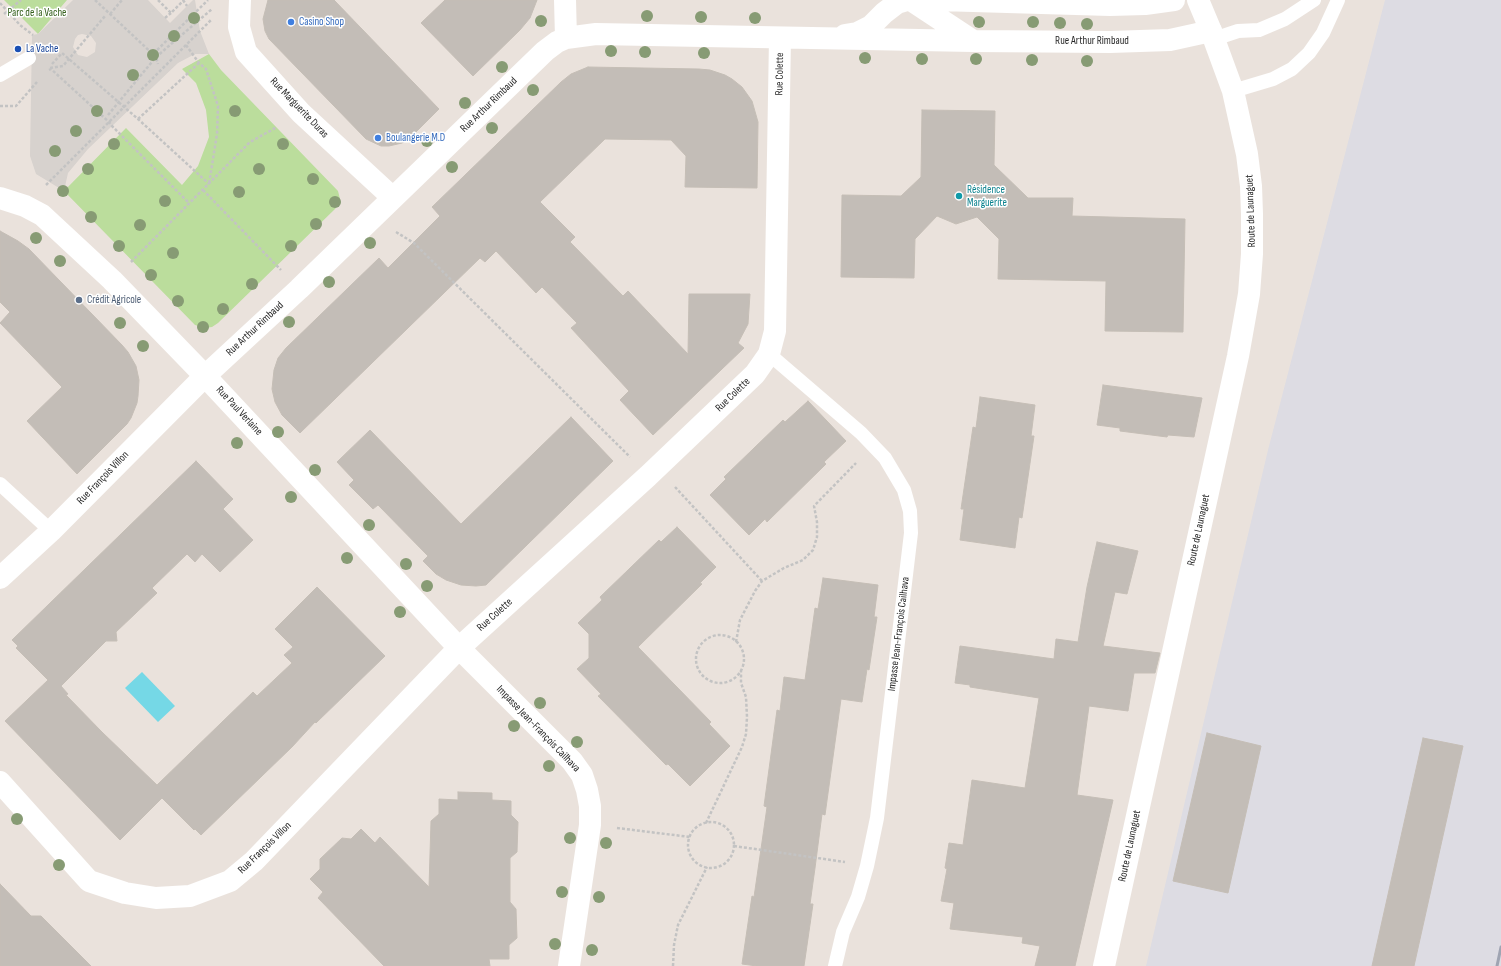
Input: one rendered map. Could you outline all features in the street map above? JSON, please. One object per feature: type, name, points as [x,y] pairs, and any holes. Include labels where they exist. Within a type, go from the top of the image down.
[{"type":"street","name":"Rue Marguerite Duras","points":[[240,0],[239,27],[246,52],[301,113],[393,198]]},
{"type":"street","points":[[565,0],[566,38]]},
{"type":"street","name":"Rue Arthur Rimbaud","points":[[831,38],[857,33],[871,26],[897,3],[907,0]]},
{"type":"street","points":[[911,0],[972,41]]},
{"type":"street","points":[[939,0],[1110,5],[1145,4],[1174,0]]},
{"type":"street","name":"Route de Launaguet","points":[[1104,966],[1238,356],[1249,294],[1252,254],[1251,186],[1247,154],[1233,90],[1213,35],[1198,0]]},
{"type":"street","name":"Rue Arthur Rimbaud","points":[[205,376],[299,289],[545,51],[557,42],[566,38],[596,34],[1110,42],[1170,40],[1213,35]]},
{"type":"street","name":"Rue Colette","points":[[460,648],[653,472],[755,374],[769,354],[775,331],[780,38]]},
{"type":"street","name":"Rue Paul Verlaine","points":[[0,198],[25,206],[42,215],[112,280],[205,376],[460,648]]},
{"type":"street","name":"Rue François Villon","points":[[0,578],[51,531],[205,376]]},
{"type":"street","name":"Rue François Villon","points":[[0,782],[89,881],[124,893],[156,898],[190,896],[230,881],[254,862],[460,648]]},
{"type":"street","name":"Impasse Jean-François Cailhava","points":[[460,648],[572,761],[582,775],[588,790],[590,825],[569,966]]},
{"type":"lane","points":[[1213,35],[1238,31],[1258,30],[1285,19],[1314,0]]},
{"type":"lane","points":[[1233,90],[1273,79],[1292,69],[1310,53],[1323,33],[1338,0]]},
{"type":"lane","points":[[0,75],[29,58]]},
{"type":"lane","name":"Impasse Jean-François Cailhava","points":[[769,354],[816,393],[873,445],[885,458],[904,490],[910,511],[911,533],[877,818],[867,866],[858,897],[843,932],[835,966]]},
{"type":"lane","points":[[0,484],[51,531]]},
{"type":"path","points":[[4,14],[21,0]]},
{"type":"path","points":[[95,0],[156,57],[158,64]]},
{"type":"path","points":[[110,14],[122,0]]},
{"type":"path","points":[[158,0],[171,13]]},
{"type":"path","points":[[165,18],[184,0],[187,6]]},
{"type":"path","points":[[150,57],[208,0]]},
{"type":"path","points":[[108,115],[156,57],[212,9]]},
{"type":"path","points":[[25,206],[216,15]]},
{"type":"path","points":[[105,16],[68,59],[63,66],[45,72],[62,53],[68,59],[138,119],[209,184]]},
{"type":"path","points":[[186,45],[199,63],[206,69],[218,106],[217,134],[209,184]]},
{"type":"path","points":[[138,119],[199,63]]},
{"type":"path","points":[[51,69],[109,122],[189,203]]},
{"type":"path","points":[[0,106],[16,106],[40,77],[32,81]]},
{"type":"path","points":[[112,280],[250,142],[301,113]]},
{"type":"path","points":[[203,190],[299,289]]},
{"type":"path","points":[[373,218],[414,243],[653,472],[762,581]]},
{"type":"path","points":[[736,642],[740,620],[744,609],[762,581],[784,568],[803,560],[813,550],[817,537],[818,522],[814,506],[873,445]]},
{"type":"path","points":[[706,823],[742,747],[746,734],[747,717],[746,703],[741,683],[743,655],[741,648],[736,642],[722,635],[707,639],[697,651],[697,667],[701,674],[707,679],[714,682],[730,681],[741,670]]},
{"type":"path","points":[[706,823],[720,824],[726,828],[731,833],[734,846],[730,858],[726,863],[715,868],[699,864],[694,860],[688,845],[693,830],[706,823]]},
{"type":"path","points":[[590,825],[690,837]]},
{"type":"path","points":[[734,846],[867,866]]},
{"type":"path","points":[[673,966],[674,945],[678,925],[707,867]]},
{"type":"shaded area","points":[[73,0],[148,0],[170,23],[193,0],[195,0],[200,31],[209,54],[195,54],[178,63],[88,149],[68,173],[64,191],[36,174],[30,156],[32,35],[38,34]],"holes":[[[82,34],[91,36],[96,43],[95,52],[87,57],[78,55],[73,47],[75,39],[78,35]]]},
{"type":"shaded area","points":[[1385,0],[1501,0],[1501,966],[1146,966],[1268,450]]},
{"type":"green space","name":"Parc de la Vache","points":[[4,0],[67,0],[38,34]]},
{"type":"green space","points":[[209,54],[221,70],[338,191],[340,199],[335,209],[218,323],[212,327],[205,328],[195,325],[64,191],[126,128],[182,185],[198,166],[209,137],[206,110],[196,83],[182,69]]},
{"type":"water","points":[[142,672],[175,706],[158,722],[125,688]]},
{"type":"building","points":[[268,0],[334,0],[439,109],[410,138],[402,143],[381,146],[366,139],[269,39],[265,31],[263,19]]},
{"type":"building","points":[[445,0],[537,0],[530,18],[520,30],[473,76],[421,23]]},
{"type":"building","points":[[588,67],[710,70],[732,79],[742,87],[752,101],[758,122],[757,188],[685,187],[686,156],[671,140],[605,139],[540,202],[575,237],[570,242],[623,296],[628,291],[688,354],[689,294],[750,294],[748,324],[738,343],[744,348],[653,435],[620,400],[629,391],[571,328],[577,323],[542,287],[536,293],[496,251],[485,262],[480,258],[300,433],[282,415],[275,402],[272,389],[274,370],[278,358],[286,348],[379,258],[388,268],[440,216],[432,207],[561,82],[571,74]]},
{"type":"building","name":"Résidence Marguerite","points":[[922,110],[995,111],[994,165],[1028,198],[1073,198],[1072,216],[1185,219],[1183,332],[1105,331],[1106,281],[998,279],[999,239],[977,217],[956,224],[937,216],[915,239],[914,278],[841,277],[842,195],[901,196],[921,177]]},
{"type":"building","points":[[0,231],[29,249],[122,345],[136,366],[139,380],[138,396],[131,418],[127,424],[77,474],[27,421],[62,387],[0,323],[10,312],[0,302]]},
{"type":"building","points":[[1103,385],[1202,398],[1194,437],[1168,435],[1167,437],[1120,431],[1120,428],[1097,425]]},
{"type":"building","points":[[980,397],[1035,405],[1031,436],[1034,436],[1022,518],[1019,517],[1015,548],[960,540],[964,509],[961,509],[973,427],[976,428]]},
{"type":"building","points":[[808,401],[846,441],[824,462],[826,464],[767,522],[765,519],[749,535],[710,495],[726,479],[724,477],[783,420],[785,422]]},
{"type":"building","points":[[571,417],[613,461],[486,585],[461,585],[446,580],[436,574],[423,561],[428,556],[378,505],[373,509],[349,485],[354,480],[337,462],[370,430],[461,524]]},
{"type":"building","points":[[196,461],[233,499],[223,509],[253,540],[220,572],[202,554],[195,562],[187,554],[152,588],[157,593],[116,632],[117,641],[106,641],[61,686],[68,694],[66,695],[157,785],[253,692],[257,696],[292,663],[284,655],[293,647],[275,629],[317,587],[385,656],[316,723],[315,722],[292,747],[201,835],[162,798],[120,840],[5,721],[48,680],[16,648],[18,646],[12,640]]},
{"type":"building","points":[[677,527],[716,567],[700,583],[702,584],[638,647],[711,722],[709,724],[730,746],[690,786],[668,764],[666,765],[598,696],[601,694],[577,669],[589,658],[589,634],[578,623],[602,600],[600,597],[659,540],[661,542]]},
{"type":"building","points":[[1097,542],[1138,551],[1127,594],[1115,592],[1103,646],[1160,653],[1155,673],[1134,673],[1128,711],[1089,706],[1077,795],[1113,800],[1075,966],[1035,966],[1040,946],[1022,943],[1023,937],[950,929],[954,903],[941,901],[947,869],[945,868],[949,843],[963,845],[972,780],[1025,788],[1039,698],[970,687],[970,685],[955,683],[960,646],[1054,659],[1056,639],[1078,642],[1087,587]]},
{"type":"building","points":[[823,578],[878,585],[874,617],[877,617],[869,670],[867,669],[862,702],[841,699],[825,815],[822,814],[810,904],[813,904],[804,966],[757,966],[742,964],[752,896],[754,897],[767,807],[764,806],[777,710],[780,711],[784,677],[805,680],[815,608],[818,609]]},
{"type":"building","points":[[1207,733],[1261,746],[1228,893],[1173,881]]},
{"type":"building","points":[[1423,738],[1463,746],[1414,966],[1372,966]]},
{"type":"building","points":[[458,792],[492,793],[492,800],[511,801],[511,815],[518,822],[517,852],[510,858],[510,902],[516,909],[517,938],[509,945],[509,959],[489,959],[490,966],[384,966],[318,898],[323,892],[310,879],[320,869],[320,859],[342,838],[351,839],[361,829],[375,843],[380,837],[429,887],[431,821],[439,814],[439,799],[458,800]]},
{"type":"building","points":[[0,884],[31,916],[41,916],[91,966],[0,966]]},
{"type":"railway","points":[[1497,966],[1501,947]]},
{"type":"place","name":"Casino Shop","points":[[291,22]]},
{"type":"place","name":"La Vache","points":[[18,49]]},
{"type":"place","name":"Boulangerie M.D","points":[[378,138]]},
{"type":"place","name":"Résidence Marguerite","points":[[959,196]]},
{"type":"place","name":"Crédit Agricole","points":[[79,300]]}]
